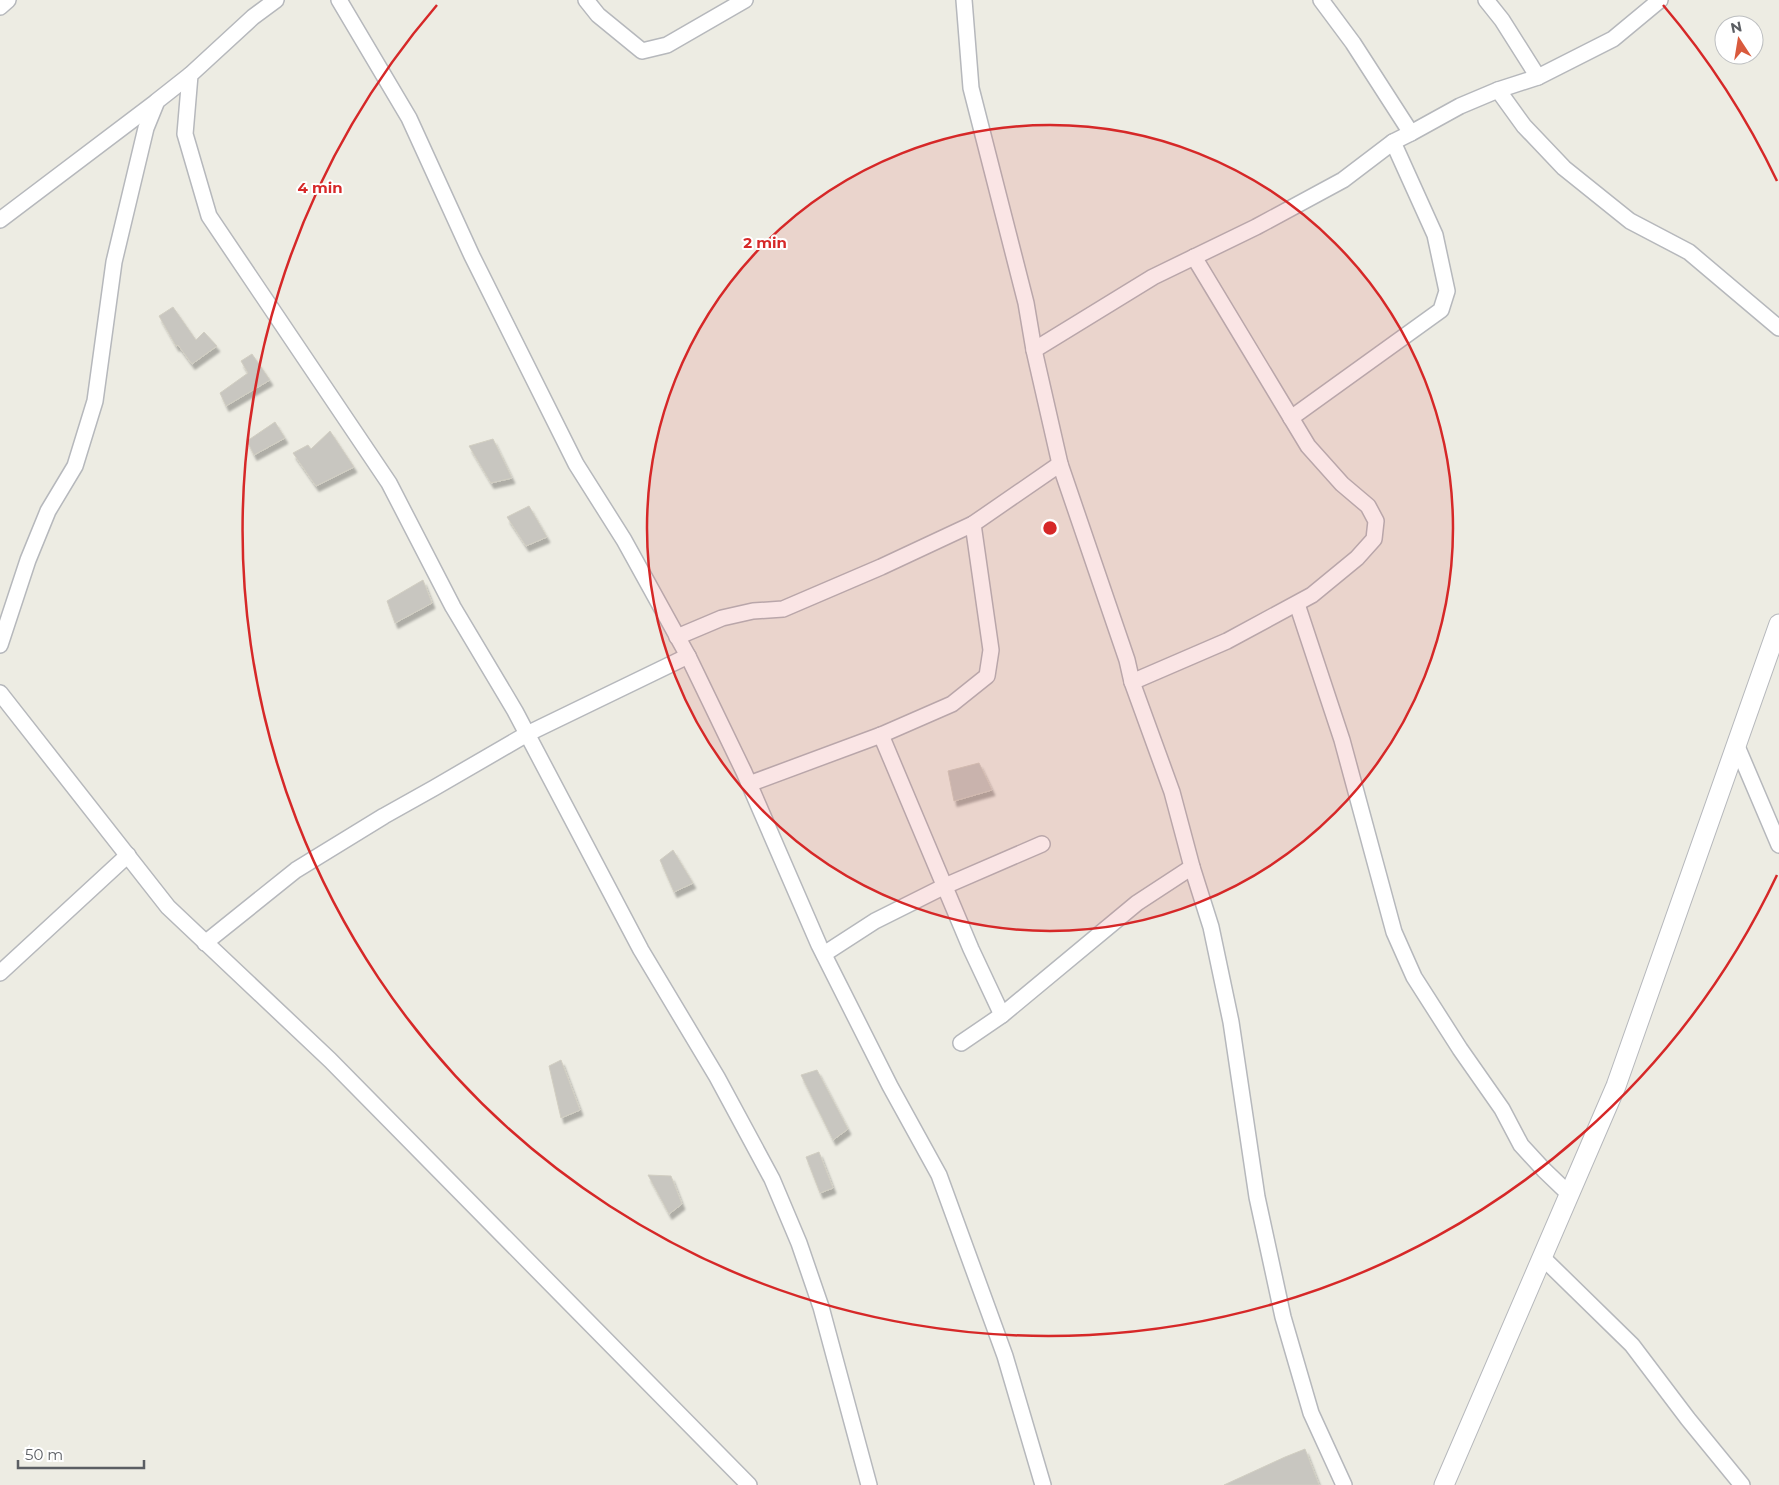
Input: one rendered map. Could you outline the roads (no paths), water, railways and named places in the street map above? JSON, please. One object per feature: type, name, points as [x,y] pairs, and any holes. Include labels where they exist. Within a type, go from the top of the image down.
[{"type":"street","points":[[0,7],[8,0]]},
{"type":"street","points":[[0,220],[190,76],[253,17],[276,0]]},
{"type":"street","points":[[339,0],[409,118],[472,256],[576,464],[624,540],[688,656],[750,784],[824,954],[890,1086],[939,1175],[1005,1356],[1043,1485]]},
{"type":"street","points":[[586,0],[598,15],[642,51],[667,45],[741,1]]},
{"type":"street","points":[[964,0],[971,88],[1026,303],[1034,350],[1060,464],[1127,660],[1132,682],[1172,792],[1192,867],[1211,927],[1231,1022],[1257,1197],[1283,1317],[1311,1413],[1344,1485]]},
{"type":"street","points":[[1321,0],[1353,43],[1411,133]]},
{"type":"street","points":[[1486,0],[1502,20],[1538,76]]},
{"type":"street","points":[[1034,350],[1153,277],[1256,227],[1343,180],[1393,142],[1460,106],[1538,76],[1613,39],[1660,0]]},
{"type":"street","points":[[190,76],[185,134],[209,216],[389,483],[454,606],[527,734],[641,950],[717,1077],[772,1179],[799,1244],[821,1307],[869,1485]]},
{"type":"street","points":[[1498,90],[1524,126],[1564,168],[1630,221],[1689,252],[1779,328]]},
{"type":"street","points":[[0,645],[28,560],[48,511],[74,466],[95,401],[114,262],[146,128],[157,101]]},
{"type":"street","points":[[1291,418],[1441,310],[1446,292],[1435,234],[1393,142]]},
{"type":"street","points":[[1132,682],[1227,641],[1312,595],[1357,558],[1374,539],[1376,520],[1368,506],[1342,484],[1308,446],[1194,257]]},
{"type":"street","points":[[677,637],[722,618],[753,611],[783,609],[881,567],[973,524],[1060,464]]},
{"type":"street","points":[[750,784],[881,735],[952,704],[988,676],[991,650],[973,524]]},
{"type":"street","points":[[1296,604],[1342,740],[1394,932],[1414,977],[1502,1110],[1521,1145],[1569,1194]]},
{"type":"street","points":[[1444,1485],[1616,1086],[1779,624]]},
{"type":"street","points":[[205,943],[296,870],[384,816],[527,734],[688,656]]},
{"type":"street","points":[[0,693],[168,907],[330,1060],[749,1485]]},
{"type":"street","points":[[881,735],[1002,1015]]},
{"type":"street","points":[[1736,744],[1779,845]]},
{"type":"street","points":[[824,954],[875,921],[945,886],[1042,844]]},
{"type":"street","points":[[0,973],[128,855]]},
{"type":"street","points":[[961,1043],[1002,1015],[1137,904],[1192,867]]},
{"type":"street","points":[[1542,1257],[1632,1345],[1742,1485]]}]
